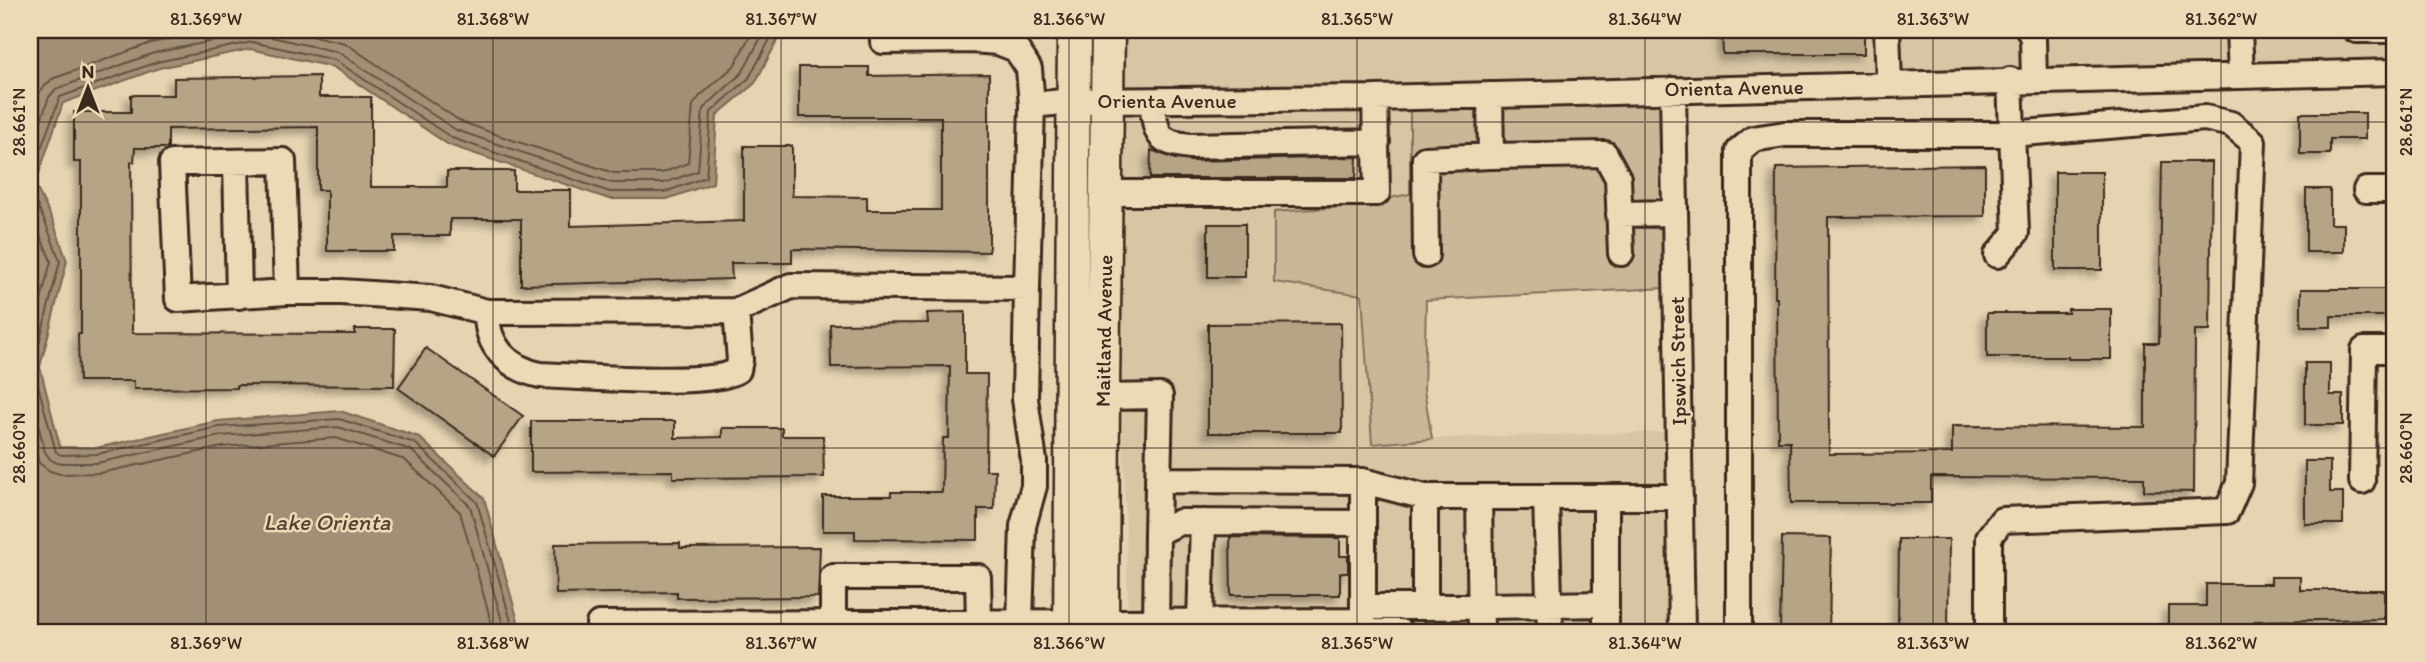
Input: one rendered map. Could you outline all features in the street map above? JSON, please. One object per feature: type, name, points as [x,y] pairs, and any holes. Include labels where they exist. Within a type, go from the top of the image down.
[{"type":"main road","name":"Maitland Avenue","points":[[1070,627],[1074,30]]},
{"type":"main road","name":"Maitland Avenue","points":[[1102,627],[1102,397],[1108,30]]},
{"type":"street","points":[[1887,30],[1889,84]]},
{"type":"street","points":[[1997,255],[2016,233],[2011,134],[2033,38],[2029,30]]},
{"type":"street","points":[[2239,30],[2241,75]]},
{"type":"street","points":[[2356,30],[2395,30]]},
{"type":"street","points":[[883,41],[998,42],[1016,49],[1029,69],[1032,105],[1025,399],[1034,461],[1034,486],[1023,526],[1020,622]]},
{"type":"street","name":"Orienta Avenue","points":[[1032,105],[1073,101],[1375,98],[2395,72]]},
{"type":"street","name":"Ipswich Street","points":[[1673,90],[1682,632]]},
{"type":"street","points":[[1490,95],[1491,156]]},
{"type":"street","points":[[1106,193],[1377,193],[1375,98]]},
{"type":"street","points":[[1152,102],[1156,131],[1161,139],[1171,144],[1190,146],[1377,142]]},
{"type":"street","points":[[1740,632],[1739,151],[1753,139],[1785,134],[2011,134],[2205,118],[2231,124],[2253,142],[2239,483],[2227,511],[2002,520],[1989,537],[1989,632]]},
{"type":"street","points":[[1426,255],[1425,159],[1605,154],[1618,178],[1621,253]]},
{"type":"street","points":[[287,292],[283,161],[172,163],[178,299],[287,292],[363,293],[431,298],[487,313],[736,310],[790,286],[1027,288]]},
{"type":"street","points":[[236,162],[239,296]]},
{"type":"street","points":[[2366,190],[2395,190]]},
{"type":"street","points":[[1619,214],[1675,213]]},
{"type":"street","points":[[487,313],[486,327],[496,346],[512,365],[523,372],[540,375],[693,380],[722,377],[738,370],[740,360],[736,310]]},
{"type":"street","points":[[2362,481],[2364,350],[2395,351]]},
{"type":"street","points":[[1102,397],[1160,396],[1156,627]]},
{"type":"street","points":[[1158,480],[1363,481],[1425,497],[1680,497]]},
{"type":"street","points":[[1363,481],[1363,623]]},
{"type":"street","points":[[1425,497],[1425,607]]},
{"type":"street","points":[[1479,497],[1480,632]]},
{"type":"street","points":[[1546,497],[1550,632]]},
{"type":"street","points":[[1606,497],[1606,632]]},
{"type":"street","points":[[1157,533],[1180,522],[1363,523]]},
{"type":"street","points":[[1200,622],[1203,522]]},
{"type":"street","points":[[833,622],[833,578],[978,576],[979,622]]},
{"type":"street","points":[[599,624],[1020,622],[1070,627],[1156,627],[1200,622],[1314,627],[1363,623],[1425,607],[1606,604]]},
{"type":"street","points":[[1363,623],[1399,632]]},
{"type":"shaded area","points":[[1119,30],[2395,30],[2395,61],[1375,86],[1118,89]]},
{"type":"shaded area","points":[[1664,101],[1666,288],[1426,300],[1424,390],[1432,439],[1372,444],[1362,295],[1274,282],[1274,212],[1344,207],[1410,194],[1410,108]]},
{"type":"shaded area","points":[[1410,108],[1411,194],[1344,207],[1362,295],[1372,444],[1443,438],[1669,432],[1672,632],[1129,632],[1116,203],[1117,112]]},
{"type":"water","name":"Lake Orienta","points":[[30,30],[783,30],[755,83],[717,115],[713,183],[667,199],[609,199],[449,145],[333,67],[250,49],[159,68],[63,103],[35,185],[53,221],[67,261],[40,367],[60,447],[96,448],[218,421],[340,411],[419,437],[484,498],[521,632],[30,632]]},
{"type":"building","points":[[1722,30],[1864,30],[1864,54],[1723,54]]},
{"type":"building","points":[[799,67],[869,67],[869,76],[989,74],[989,252],[792,249],[792,263],[731,263],[732,279],[521,285],[521,219],[450,219],[450,236],[394,236],[394,251],[327,251],[327,190],[318,190],[318,127],[168,129],[168,148],[135,148],[134,162],[131,162],[132,333],[355,334],[355,329],[395,329],[394,386],[237,385],[237,388],[134,389],[134,381],[79,381],[81,162],[74,162],[74,112],[131,112],[131,95],[174,95],[174,78],[319,76],[319,97],[371,97],[371,187],[447,187],[447,171],[514,171],[514,190],[571,190],[571,226],[744,221],[744,146],[792,146],[792,196],[867,197],[867,210],[941,210],[941,117],[799,117]]},
{"type":"building","points":[[2300,113],[2365,113],[2365,139],[2330,139],[2330,154],[2300,154]]},
{"type":"building","points":[[1151,150],[1175,159],[1190,161],[1357,157],[1356,178],[1150,178]]},
{"type":"building","points":[[2162,162],[2212,162],[2210,330],[2195,330],[2194,492],[2144,491],[2144,478],[1931,477],[1931,503],[1791,503],[1790,441],[1778,441],[1776,168],[1985,165],[1985,216],[1828,217],[1829,454],[1952,453],[1952,426],[2145,427],[2145,343],[2159,343]]},
{"type":"building","points":[[2055,172],[2102,172],[2102,270],[2055,270]]},
{"type":"building","points":[[2306,189],[2330,189],[2330,224],[2344,224],[2344,252],[2306,252]]},
{"type":"building","points":[[1208,224],[1245,224],[1245,277],[1208,277]]},
{"type":"building","points":[[2301,289],[2395,289],[2395,316],[2331,316],[2331,327],[2301,327]]},
{"type":"building","points":[[2068,309],[2111,309],[2111,359],[1987,357],[1987,313],[2068,313]]},
{"type":"building","points":[[965,312],[965,374],[987,374],[986,470],[995,470],[994,509],[978,509],[978,540],[855,539],[855,531],[823,531],[823,496],[891,496],[891,492],[942,492],[943,438],[949,438],[950,366],[831,367],[830,324],[928,323],[927,313]]},
{"type":"building","points":[[1341,323],[1342,433],[1208,433],[1208,324]]},
{"type":"building","points":[[426,348],[523,416],[494,456],[398,388]]},
{"type":"building","points":[[2305,363],[2330,363],[2330,395],[2343,395],[2343,425],[2305,425]]},
{"type":"building","points":[[531,421],[675,421],[675,438],[722,437],[722,428],[782,428],[782,436],[823,436],[824,477],[673,478],[673,471],[531,472]]},
{"type":"building","points":[[2305,461],[2330,461],[2330,492],[2343,492],[2343,524],[2305,524]]},
{"type":"building","points":[[1230,537],[1340,538],[1340,556],[1348,556],[1348,573],[1340,573],[1340,595],[1231,595]]},
{"type":"building","points":[[1782,537],[1831,538],[1829,632],[1780,632]]},
{"type":"building","points":[[1899,539],[1949,539],[1948,632],[1898,632]]},
{"type":"building","points":[[680,543],[680,548],[820,547],[818,597],[677,598],[677,592],[556,594],[555,544]]},
{"type":"building","points":[[2271,577],[2300,577],[2300,590],[2384,590],[2384,619],[2255,621],[2255,632],[2168,632],[2168,606],[2206,606],[2206,584],[2271,584]]}]
